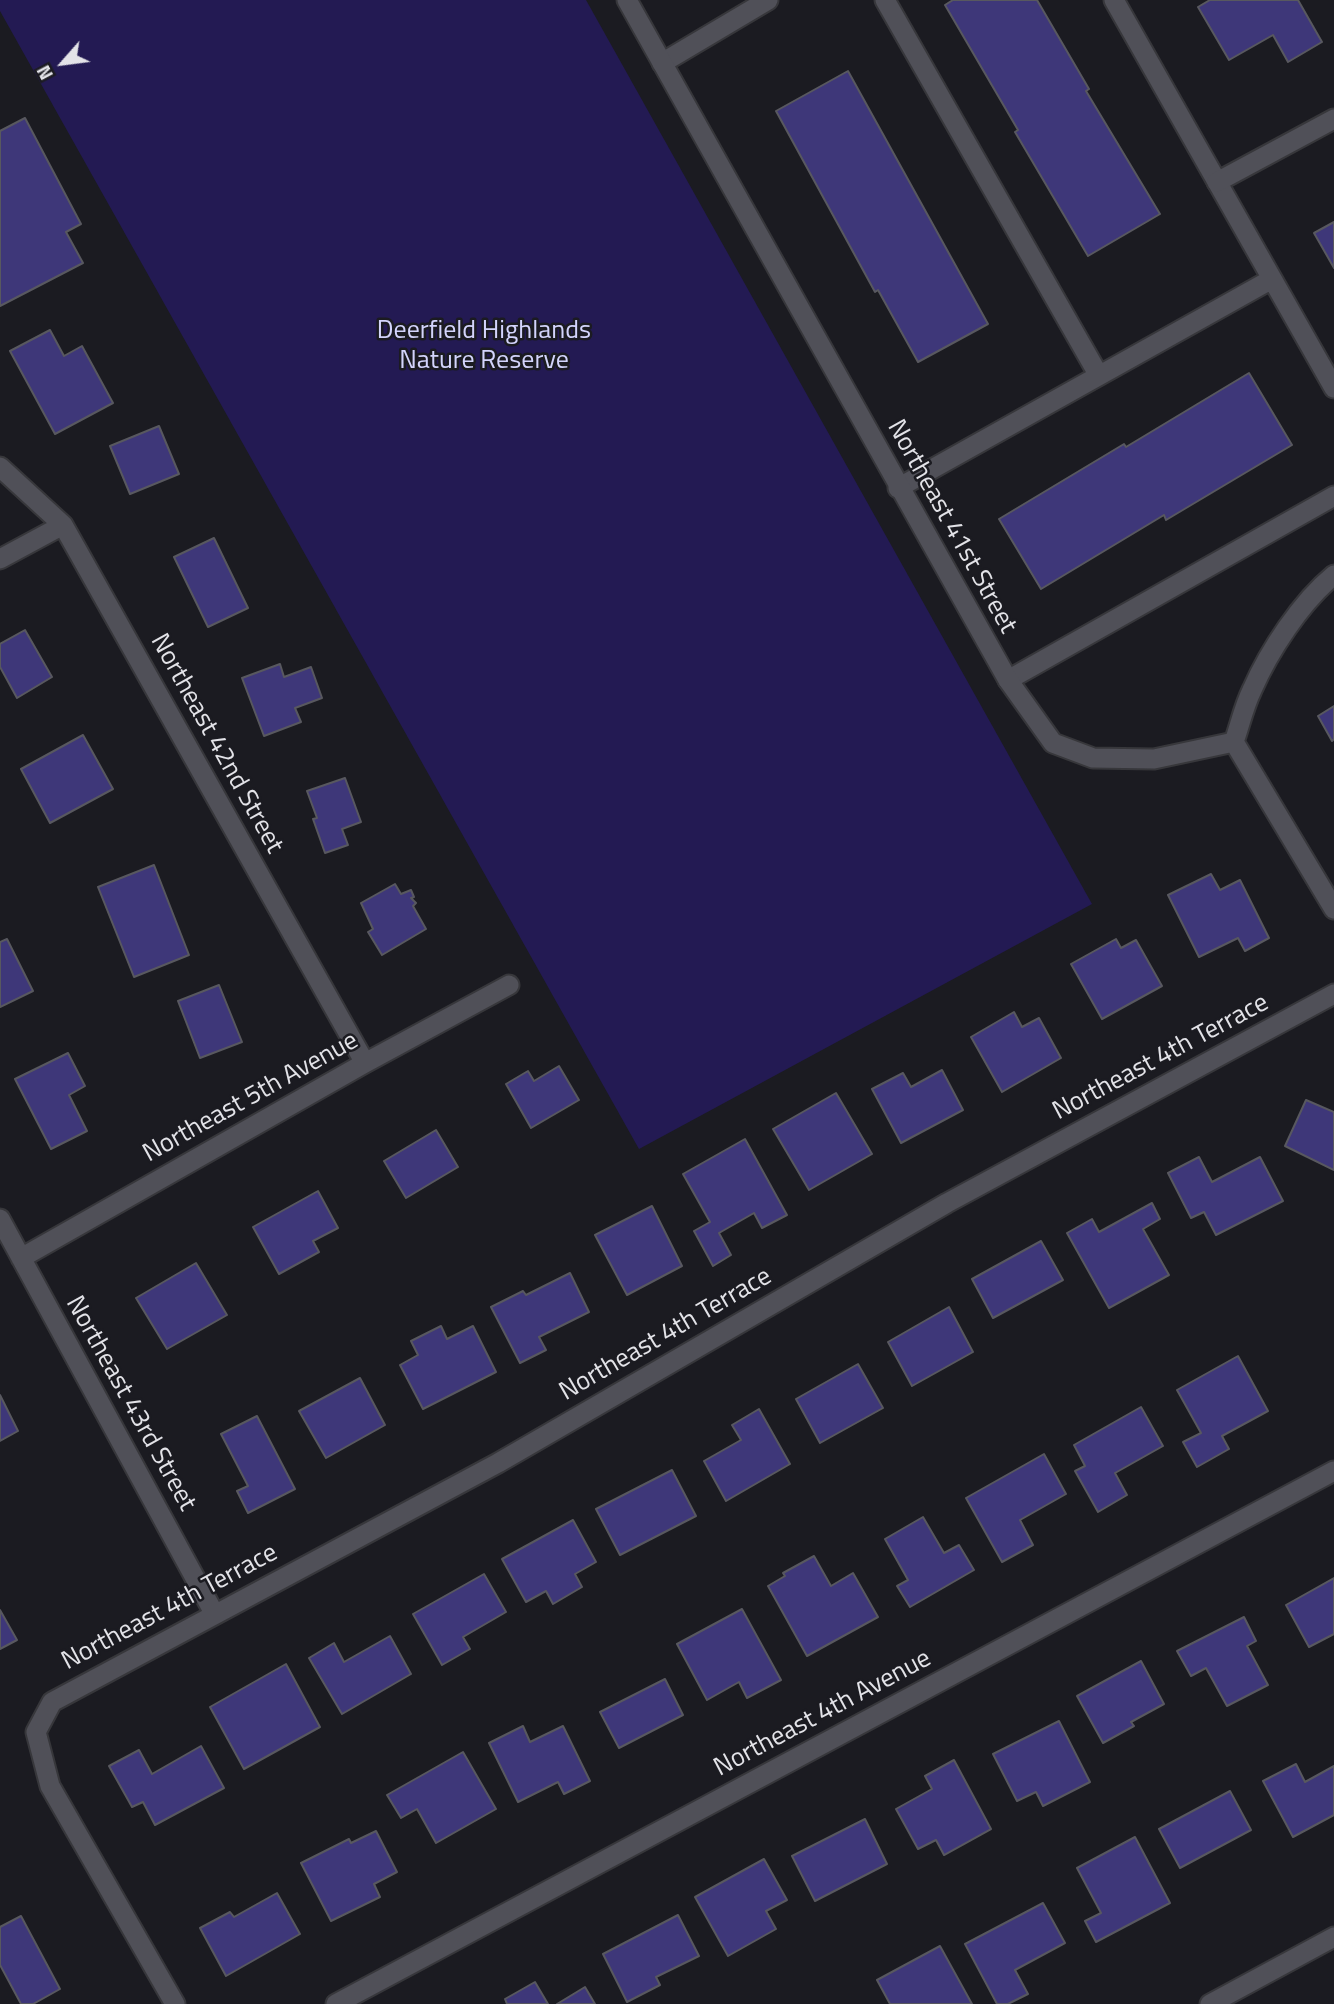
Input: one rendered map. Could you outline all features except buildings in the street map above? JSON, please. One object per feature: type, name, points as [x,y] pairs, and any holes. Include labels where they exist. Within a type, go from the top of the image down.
[{"type":"street","name":"Northeast 41st Street","points":[[627,0],[898,488],[1008,680],[1053,743],[1093,758],[1154,759],[1234,742]]},
{"type":"street","points":[[662,63],[768,0]]},
{"type":"street","points":[[885,0],[1098,374]]},
{"type":"street","points":[[1114,0],[1334,388]]},
{"type":"street","points":[[1217,182],[1334,119]]},
{"type":"street","points":[[898,488],[1272,279]]},
{"type":"street","name":"Northeast 42nd Street","points":[[0,467],[63,525],[365,1063]]},
{"type":"street","points":[[1008,680],[1334,496]]},
{"type":"street","points":[[0,559],[63,525]]},
{"type":"street","points":[[1334,575],[1324,583],[1283,634],[1251,691],[1234,742],[1334,909]]},
{"type":"street","name":"Northeast 5th Avenue","points":[[21,1258],[365,1063],[509,985]]},
{"type":"street","name":"Northeast 4th Terrace","points":[[175,2004],[50,1786],[36,1732],[52,1702],[498,1463],[947,1203],[1334,994]]},
{"type":"street","name":"Northeast 43rd Street","points":[[0,1219],[214,1613]]},
{"type":"street","name":"Northeast 4th Avenue","points":[[336,2004],[1334,1471]]},
{"type":"street","points":[[1210,2004],[1334,1937]]},
{"type":"green space","name":"Deerfield Highlands Nature Reserve","points":[[0,0],[586,0],[1092,904],[639,1149],[0,11]]}]
